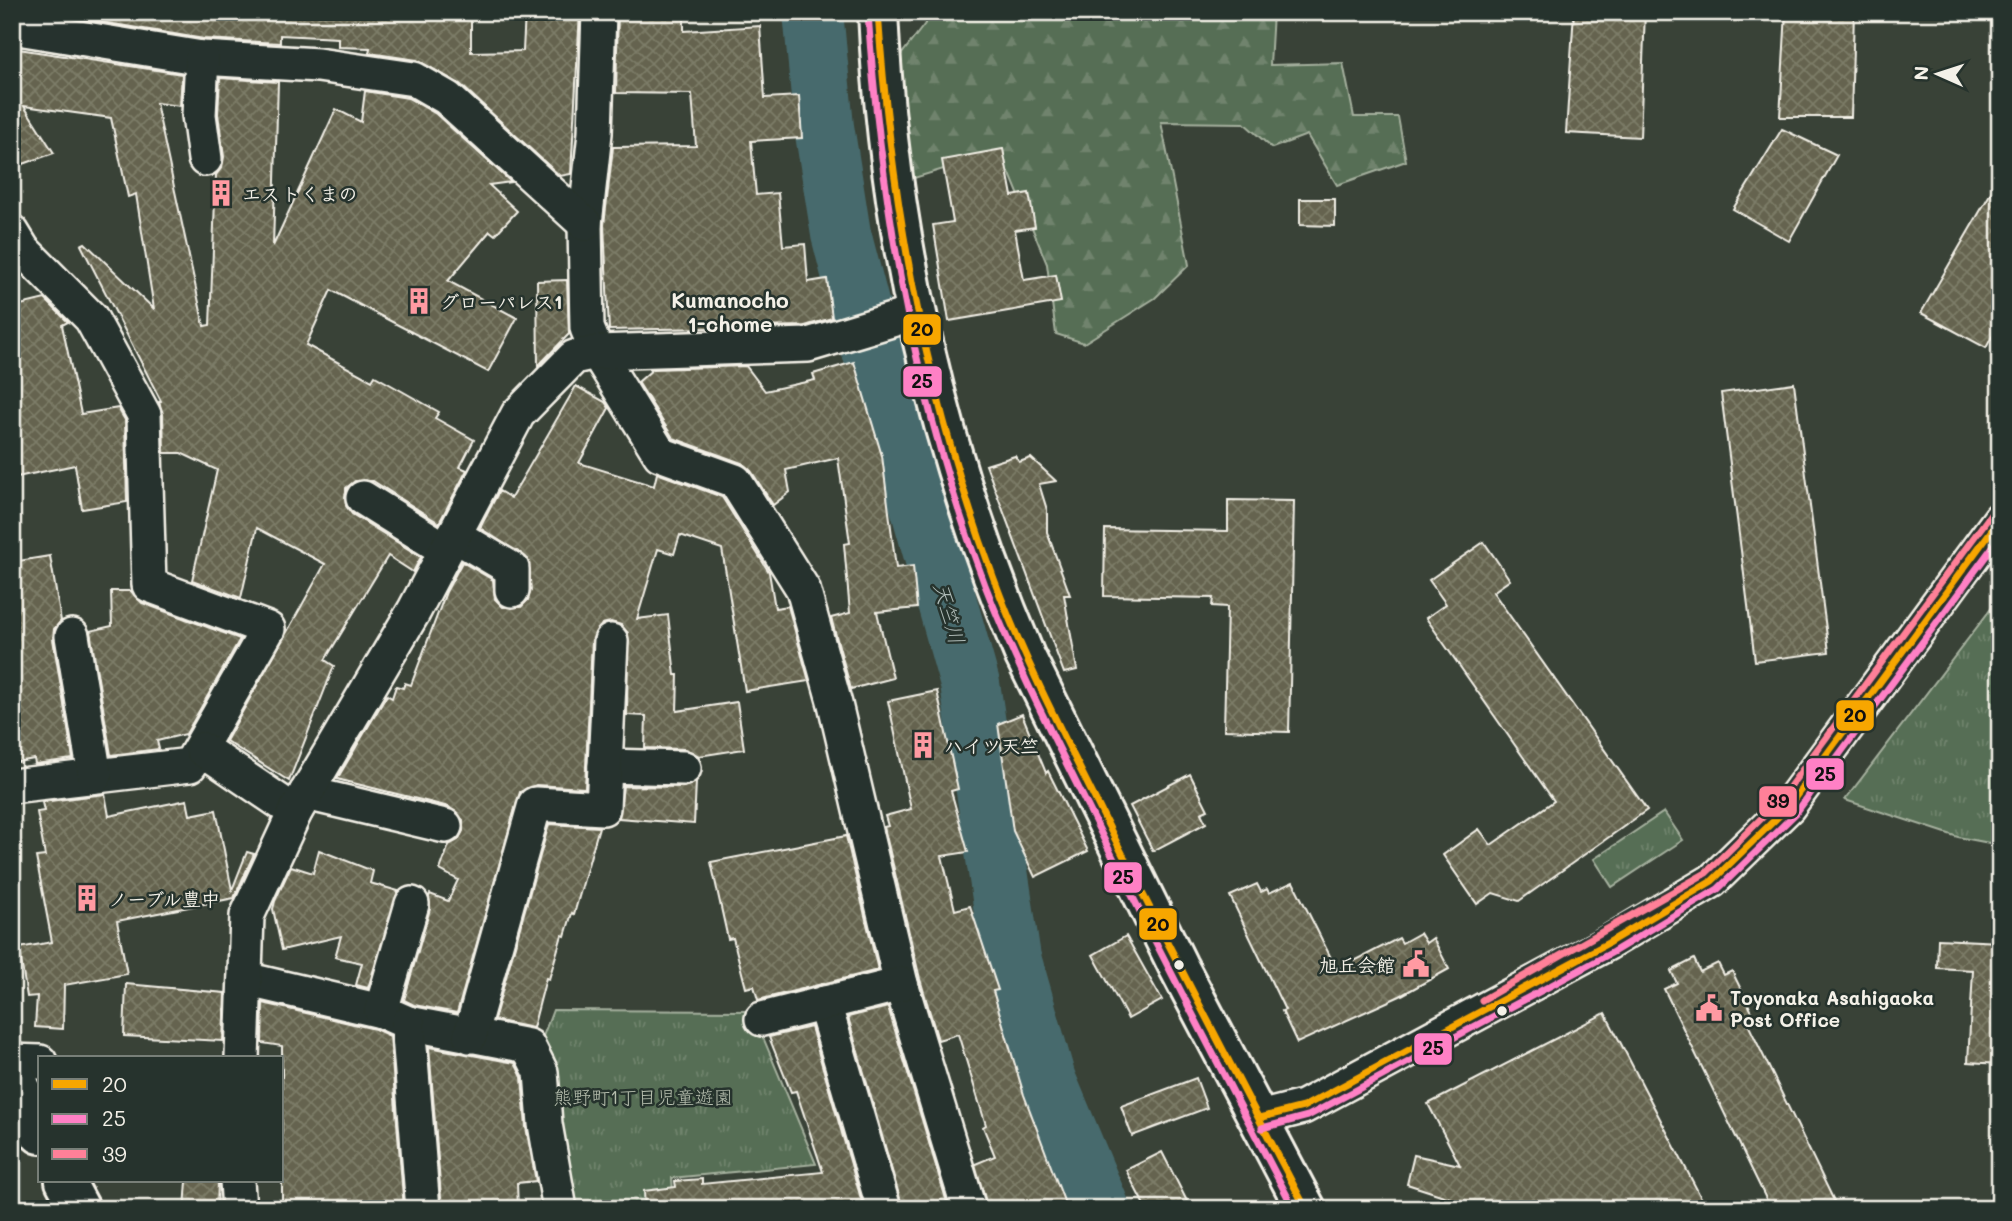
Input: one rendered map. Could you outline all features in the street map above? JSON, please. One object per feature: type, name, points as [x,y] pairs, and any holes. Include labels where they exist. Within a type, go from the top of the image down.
[{"type":"main road","points":[[878,12],[881,82],[894,186],[903,316],[961,483],[1015,633],[1178,966],[1306,1209]]},
{"type":"main road","points":[[12,1067],[28,1125]]},
{"type":"main road","points":[[66,1182],[80,1209]]},
{"type":"street","points":[[599,12],[595,133],[585,224],[587,328],[597,352],[660,454],[735,481],[803,589],[835,704],[901,985],[969,1209]]},
{"type":"street","points":[[12,27],[202,58],[318,65],[414,79],[447,98],[585,224]]},
{"type":"street","points":[[202,58],[199,115],[205,159]]},
{"type":"street","points":[[12,232],[23,250],[90,318],[144,415],[149,585],[268,629],[202,749],[190,765],[12,786]]},
{"type":"street","points":[[242,1056],[247,916],[300,803],[414,611],[518,414],[574,358],[597,352],[808,345],[903,316]]},
{"type":"street","points":[[363,498],[450,542],[512,569],[512,590]]},
{"type":"street","points":[[1259,1118],[1303,1107],[1608,943],[1712,881],[1788,807],[2000,519]]},
{"type":"street","points":[[72,636],[95,776]]},
{"type":"street","points":[[470,1036],[536,804],[603,808],[611,641]]},
{"type":"street","points":[[202,749],[300,803],[445,826]]},
{"type":"street","points":[[605,766],[684,768]]},
{"type":"street","points":[[412,904],[395,1017],[423,1209]]},
{"type":"street","points":[[245,979],[470,1036],[528,1046],[541,1072],[545,1124],[560,1209]]},
{"type":"street","points":[[762,1018],[901,985]]},
{"type":"street","points":[[824,1003],[884,1209]]},
{"type":"street","points":[[12,1061],[38,1062]]},
{"type":"street","points":[[237,1182],[239,1209]]},
{"type":"green space","points":[[934,12],[1273,12],[1270,65],[1343,63],[1354,117],[1398,117],[1406,161],[1337,185],[1307,135],[1272,148],[1244,123],[1161,122],[1189,265],[1155,298],[1084,343],[1056,334],[1047,264],[1010,174],[976,159],[911,179],[898,59]]},
{"type":"green space","points":[[2000,597],[2000,845],[1958,837],[1845,800]]},
{"type":"green space","points":[[1664,812],[1683,840],[1612,887],[1594,859]]},
{"type":"green space","name":"熊野町1丁目児童遊園","points":[[553,1010],[752,1011],[816,1164],[672,1178],[674,1209],[575,1209],[542,1039]]},
{"type":"building","points":[[41,12],[382,15],[382,12],[471,12],[471,52],[523,51],[525,12],[580,12],[571,174],[560,176],[460,84],[417,60],[369,53],[370,48],[338,47],[338,38],[280,35],[280,43],[204,39]]},
{"type":"building","points":[[618,12],[684,12],[684,31],[760,26],[765,98],[799,96],[802,138],[751,141],[756,195],[778,193],[783,246],[805,244],[808,282],[827,279],[832,318],[805,326],[609,330],[604,225],[613,147],[696,146],[692,94],[616,93]]},
{"type":"building","points":[[1574,12],[1645,12],[1640,137],[1566,133]]},
{"type":"building","points":[[1786,12],[1854,12],[1851,117],[1780,117]]},
{"type":"building","points":[[12,48],[182,74],[180,106],[156,103],[204,326],[210,325],[216,175],[222,167],[224,157],[218,114],[220,78],[278,82],[273,246],[336,109],[361,122],[365,91],[408,98],[436,114],[511,182],[489,185],[517,211],[495,235],[490,231],[448,281],[517,318],[488,372],[331,290],[306,345],[372,381],[375,376],[439,412],[435,418],[474,440],[460,467],[467,470],[439,523],[373,481],[355,481],[346,488],[346,506],[352,514],[421,557],[413,572],[388,556],[325,660],[334,666],[289,781],[226,741],[325,564],[257,528],[241,598],[192,580],[217,470],[181,453],[164,453],[161,401],[81,245],[85,243],[154,309],[136,194],[128,197],[111,118],[24,106],[54,153],[12,168]]},
{"type":"building","points":[[1782,129],[1837,155],[1789,241],[1733,209]]},
{"type":"building","points":[[1003,149],[1012,196],[1029,193],[1035,227],[1015,230],[1024,280],[1056,275],[1061,302],[949,321],[933,225],[953,222],[942,160]]},
{"type":"building","points":[[2000,177],[2000,322],[1986,348],[1921,313]]},
{"type":"building","points":[[1300,199],[1335,199],[1335,226],[1300,225]]},
{"type":"building","points":[[567,280],[569,334],[538,366],[537,281]]},
{"type":"building","points":[[45,299],[68,322],[62,325],[81,414],[118,408],[125,420],[127,502],[82,509],[75,465],[12,478],[12,307]]},
{"type":"building","points":[[854,362],[882,456],[896,568],[913,566],[917,608],[877,612],[893,678],[851,689],[831,618],[850,613],[844,544],[850,543],[838,458],[786,470],[790,492],[773,505],[751,471],[742,463],[673,438],[638,382],[653,369],[746,366],[765,391],[815,380],[813,374]]},
{"type":"building","points":[[1794,383],[1829,652],[1755,661],[1721,393]]},
{"type":"building","points":[[576,386],[605,402],[609,408],[579,463],[654,486],[657,473],[722,497],[769,572],[775,608],[788,606],[809,681],[745,691],[722,549],[680,535],[674,554],[658,549],[637,619],[668,615],[675,675],[678,675],[677,711],[737,702],[744,749],[699,756],[685,749],[645,748],[646,716],[627,715],[628,633],[621,625],[611,622],[602,624],[592,640],[585,788],[536,785],[520,792],[457,1013],[414,1005],[404,1000],[430,909],[429,897],[430,894],[448,901],[458,880],[440,870],[449,845],[458,840],[463,831],[463,820],[449,807],[337,779],[387,695],[392,698],[396,686],[403,688],[405,683],[411,685],[446,592],[462,562],[493,580],[495,599],[503,607],[521,607],[528,600],[531,590],[528,559],[480,528],[499,491],[511,498]]},
{"type":"building","points":[[1015,456],[1019,462],[1031,458],[1056,481],[1039,484],[1047,510],[1047,532],[1070,595],[1064,595],[1077,670],[1064,673],[986,465]]},
{"type":"building","points":[[1228,500],[1294,501],[1289,732],[1224,730],[1227,607],[1212,606],[1213,598],[1104,596],[1105,529],[1228,531]]},
{"type":"building","points":[[1484,542],[1510,580],[1493,592],[1647,810],[1519,901],[1493,893],[1477,904],[1443,855],[1479,829],[1491,845],[1554,801],[1426,618],[1446,604],[1429,580]]},
{"type":"building","points":[[50,556],[61,621],[54,629],[53,639],[73,759],[35,764],[34,759],[12,763],[12,562]]},
{"type":"building","points":[[111,591],[131,591],[142,603],[240,639],[186,734],[157,741],[159,749],[111,755],[90,631],[112,626]]},
{"type":"building","points":[[937,691],[958,789],[951,791],[968,852],[942,856],[955,910],[970,906],[998,990],[993,991],[1024,1095],[1067,1209],[988,1209],[975,1164],[995,1156],[983,1127],[986,1125],[958,1034],[938,1040],[920,979],[884,827],[888,826],[885,816],[911,809],[888,701]]},
{"type":"building","points":[[1022,714],[1046,773],[1048,771],[1088,851],[1035,877],[1013,831],[998,724]]},
{"type":"building","points":[[1190,774],[1208,810],[1201,813],[1206,823],[1153,851],[1130,806]]},
{"type":"building","points":[[696,782],[694,824],[619,818],[623,786],[684,787]]},
{"type":"building","points":[[105,794],[109,816],[187,800],[190,815],[216,810],[232,890],[247,852],[254,854],[234,898],[117,921],[127,974],[64,985],[63,1029],[35,1027],[37,996],[27,997],[19,948],[52,942],[36,857],[45,856],[37,812],[44,811],[42,802]]},
{"type":"building","points":[[549,824],[599,827],[574,914],[572,913],[565,936],[562,935],[549,979],[546,978],[533,1028],[494,1020]]},
{"type":"building","points":[[846,836],[878,970],[758,1000],[754,986],[746,988],[733,938],[728,939],[711,862]]},
{"type":"building","points":[[319,850],[373,871],[370,883],[398,891],[368,988],[356,985],[362,963],[335,957],[341,936],[282,950],[273,909],[275,901],[291,866],[313,873]]},
{"type":"building","points":[[1293,882],[1337,970],[1399,938],[1402,943],[1420,933],[1426,943],[1433,938],[1449,969],[1400,996],[1297,1043],[1282,1011],[1285,1010],[1230,896],[1257,884],[1261,892],[1267,889],[1269,893]]},
{"type":"building","points":[[1126,936],[1162,1000],[1128,1019],[1093,955]]},
{"type":"building","points":[[1938,939],[2000,942],[2000,1064],[1968,1062],[1973,970],[1937,968]]},
{"type":"building","points":[[1694,959],[1700,972],[1718,963],[1724,975],[1732,971],[1754,1016],[1746,1020],[1838,1209],[1771,1209],[1664,989],[1677,983],[1671,971]]},
{"type":"building","points":[[126,984],[225,993],[223,1041],[124,1036]]},
{"type":"building","points":[[263,1003],[375,1029],[390,1036],[404,1209],[282,1209],[284,1056],[282,1046],[262,1043]]},
{"type":"building","points":[[888,1007],[949,1209],[903,1209],[848,1017]]},
{"type":"building","points":[[1605,1013],[1707,1209],[1431,1209],[1450,1198],[1407,1184],[1414,1155],[1460,1165],[1428,1104]]},
{"type":"building","points":[[811,1027],[864,1209],[842,1209],[841,1203],[783,1209],[645,1209],[644,1191],[676,1187],[675,1181],[702,1179],[702,1184],[823,1172],[796,1091],[791,1092],[769,1037]]},
{"type":"building","points":[[429,1047],[515,1063],[522,1077],[526,1127],[536,1181],[517,1183],[518,1209],[442,1209]]},
{"type":"building","points":[[1196,1078],[1207,1108],[1132,1136],[1121,1106]]},
{"type":"building","points":[[1162,1152],[1191,1209],[1146,1209],[1126,1170]]},
{"type":"building","points":[[187,1182],[218,1182],[217,1209],[185,1209]]},
{"type":"waterway","name":"天竺川","points":[[813,12],[824,127],[841,234],[868,338],[909,467],[970,684],[1011,958],[1046,1080],[1100,1209]]},
{"type":"transit line","name":"20","points":[[878,12],[892,157],[915,300],[949,440],[994,579],[1031,668],[1073,755],[1306,1209]]},
{"type":"transit line","name":"25","points":[[868,13],[882,159],[905,303],[939,445],[960,516],[985,585],[1023,674],[1118,868],[1294,1209]]},
{"type":"transit line","name":"39","points":[[1482,1000],[1706,873],[1780,800],[1992,513]]},
{"type":"transit line","name":"20","points":[[1259,1118],[1303,1107],[1608,943],[1712,881],[1788,807],[2000,519]]},
{"type":"transit line","name":"25","points":[[1262,1128],[1308,1116],[1613,952],[1718,889],[1796,813],[2000,537]]},
{"type":"place","name":"エストくまの","points":[[221,193]]},
{"type":"place","name":"グローパレス1","points":[[419,301]]},
{"type":"place","name":"ハイツ天竺","points":[[923,745]]},
{"type":"place","name":"ノーブル豊中","points":[[87,898]]},
{"type":"place","name":"旭丘会館","points":[[1416,964]]},
{"type":"place","name":"Toyonaka Asahigaoka Post Office","points":[[1709,1008]]},
{"type":"district","name":"Kumanocho 1-chome","points":[[730,311]]}]
